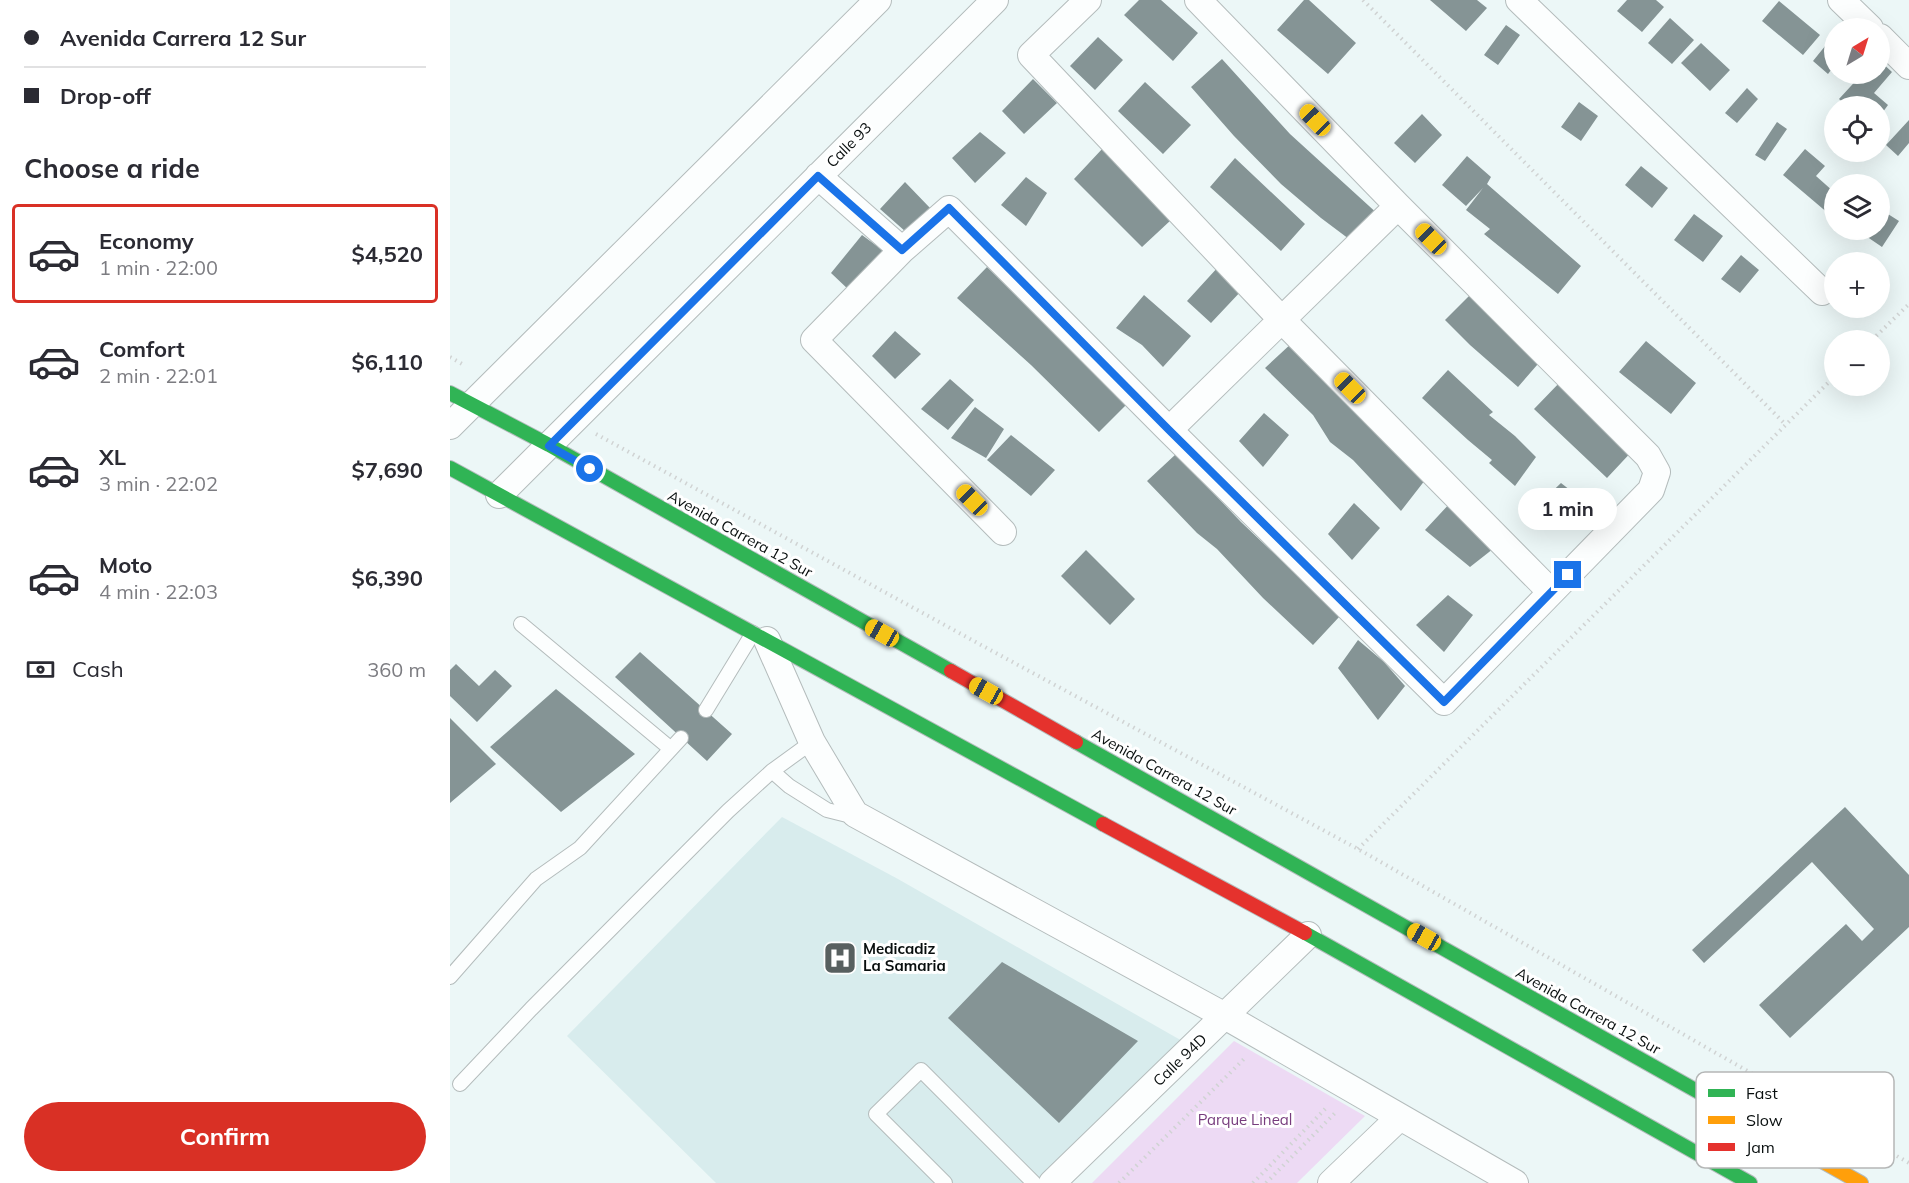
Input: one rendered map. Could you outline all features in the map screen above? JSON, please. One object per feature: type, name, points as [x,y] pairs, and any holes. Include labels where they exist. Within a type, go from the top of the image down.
[{"type":"street","points":[[450,426],[878,0]]},
{"type":"street","name":"Calle 93","points":[[500,495],[995,0]]},
{"type":"street","points":[[1088,0],[1031,55],[1282,320],[1551,592]]},
{"type":"street","points":[[1003,532],[814,340],[902,250],[949,208],[1444,702],[1651,490],[1657,472],[1648,456],[1398,206],[1198,0]]},
{"type":"street","points":[[1519,0],[1822,292]]},
{"type":"street","points":[[1841,0],[1860,18]]},
{"type":"street","points":[[1890,48],[1909,66]]},
{"type":"street","points":[[818,176],[902,250]]},
{"type":"street","points":[[1169,430],[1398,206]]},
{"type":"street","name":"Avenida Carrera 12 Sur","points":[[450,393],[549,446],[1696,1090]]},
{"type":"street","points":[[450,468],[1308,935],[1696,1153]]},
{"type":"street","points":[[760,636],[812,742],[855,813],[1225,1016],[1515,1183]]},
{"type":"street","name":"Calle 94D","points":[[1052,1183],[1308,935]]},
{"type":"street","points":[[1331,1183],[1400,1117]]},
{"type":"street","points":[[1722,1168],[1749,1183]]},
{"type":"street","name":"Avenida Carrera 12 Sur","points":[[1834,1168],[1861,1183]]},
{"type":"lane","points":[[521,624],[671,749]]},
{"type":"lane","points":[[706,711],[760,636]]},
{"type":"lane","points":[[450,977],[536,879],[580,848],[681,738]]},
{"type":"lane","points":[[460,1084],[531,1009],[720,819],[772,771],[812,742]]},
{"type":"lane","points":[[772,771],[789,786],[827,810],[850,816],[855,813]]},
{"type":"lane","points":[[945,1183],[876,1114],[921,1070],[1034,1183]]},
{"type":"path","points":[[1363,0],[1786,425]]},
{"type":"path","points":[[1882,330],[1909,304]]},
{"type":"path","points":[[450,357],[496,382]]},
{"type":"path","points":[[1358,849],[1824,387]]},
{"type":"path","points":[[574,421],[1358,849],[1749,1072]]},
{"type":"path","points":[[1119,1183],[1246,1057]]},
{"type":"path","points":[[1253,1183],[1328,1106]]},
{"type":"path","points":[[1266,1183],[1337,1111]]},
{"type":"path","points":[[1894,1154],[1909,1163]]},
{"type":"shaded area","name":"Medicadiz La Samaria","points":[[782,817],[898,879],[1184,1042],[1035,1183],[716,1183],[567,1036]]},
{"type":"green space","name":"Parque Lineal","points":[[1234,1041],[1365,1116],[1297,1183],[1092,1183]]},
{"type":"building","points":[[1139,0],[1161,0],[1198,33],[1173,61],[1124,15]]},
{"type":"building","points":[[1304,0],[1309,0],[1356,43],[1328,74],[1277,30]]},
{"type":"building","points":[[1430,0],[1477,0],[1487,8],[1466,31]]},
{"type":"building","points":[[1627,0],[1656,0],[1664,7],[1642,32],[1617,11]]},
{"type":"building","points":[[1779,1],[1820,35],[1803,55],[1762,21]]},
{"type":"building","points":[[1670,18],[1694,40],[1672,64],[1648,43]]},
{"type":"building","points":[[1506,25],[1520,35],[1498,65],[1484,55]]},
{"type":"building","points":[[1098,37],[1123,60],[1095,90],[1070,66]]},
{"type":"building","points":[[1701,43],[1730,70],[1710,91],[1681,63]]},
{"type":"building","points":[[1824,47],[1824,71],[1813,61]]},
{"type":"building","points":[[1222,59],[1290,134],[1380,216],[1353,242],[1281,184],[1234,136],[1191,87]]},
{"type":"building","points":[[1033,79],[1057,103],[1024,134],[1002,111]]},
{"type":"building","points":[[1145,82],[1191,125],[1163,154],[1118,111]]},
{"type":"building","points":[[1853,84],[1882,84],[1874,93],[1878,96],[1842,96]]},
{"type":"building","points":[[1747,88],[1758,99],[1737,123],[1725,113]]},
{"type":"building","points":[[1579,102],[1598,116],[1581,141],[1561,127]]},
{"type":"building","points":[[1422,114],[1442,135],[1415,163],[1394,143]]},
{"type":"building","points":[[1909,120],[1909,143],[1898,156],[1890,149],[1890,141]]},
{"type":"building","points":[[1777,122],[1787,129],[1765,161],[1755,155]]},
{"type":"building","points":[[980,132],[1006,153],[975,183],[952,158]]},
{"type":"building","points":[[1103,148],[1171,220],[1142,247],[1074,179]]},
{"type":"building","points":[[1805,149],[1825,166],[1816,176],[1824,183],[1824,210],[1783,175]]},
{"type":"building","points":[[1467,156],[1491,177],[1487,184],[1581,266],[1558,294],[1484,234],[1490,229],[1466,210],[1483,188],[1466,206],[1442,185]]},
{"type":"building","points":[[1235,158],[1305,224],[1281,251],[1210,187]]},
{"type":"building","points":[[1641,166],[1668,188],[1652,208],[1625,185]]},
{"type":"building","points":[[1026,177],[1047,193],[1026,226],[1001,205]]},
{"type":"building","points":[[905,182],[931,209],[906,232],[880,209]]},
{"type":"building","points":[[1694,214],[1723,236],[1703,262],[1674,240]]},
{"type":"building","points":[[1890,215],[1899,221],[1890,235]]},
{"type":"building","points":[[862,235],[885,252],[850,291],[831,273]]},
{"type":"building","points":[[1872,240],[1887,240],[1882,247]]},
{"type":"building","points":[[1741,255],[1759,270],[1740,293],[1721,279]]},
{"type":"building","points":[[1219,266],[1243,289],[1211,323],[1187,301]]},
{"type":"building","points":[[987,267],[1127,404],[1099,432],[1031,365],[957,298]]},
{"type":"building","points":[[1474,291],[1544,357],[1518,387],[1445,320]]},
{"type":"building","points":[[1144,295],[1191,336],[1163,367],[1142,345],[1116,328]]},
{"type":"building","points":[[895,331],[921,354],[895,379],[872,356]]},
{"type":"building","points":[[1646,341],[1696,383],[1671,414],[1619,372]]},
{"type":"building","points":[[1293,342],[1429,475],[1401,511],[1353,460],[1330,442],[1313,415],[1265,368]]},
{"type":"building","points":[[1448,370],[1493,412],[1489,415],[1536,457],[1515,486],[1489,463],[1492,460],[1422,398]]},
{"type":"building","points":[[950,379],[974,400],[948,430],[921,409]]},
{"type":"building","points":[[1563,379],[1636,447],[1607,478],[1534,409]]},
{"type":"building","points":[[975,407],[1004,429],[986,458],[951,438]]},
{"type":"building","points":[[1264,413],[1289,435],[1263,467],[1239,441]]},
{"type":"building","points":[[1011,435],[1055,470],[1031,496],[987,460]]},
{"type":"building","points":[[1176,454],[1241,522],[1340,616],[1313,645],[1263,598],[1217,549],[1197,533],[1147,481]]},
{"type":"building","points":[[1561,483],[1584,501],[1560,530],[1535,508]]},
{"type":"building","points":[[1452,501],[1498,545],[1470,567],[1425,530]]},
{"type":"building","points":[[1354,503],[1380,528],[1352,560],[1328,534]]},
{"type":"building","points":[[1086,550],[1135,599],[1110,625],[1061,576]]},
{"type":"building","points":[[1448,595],[1473,615],[1444,652],[1416,625]]},
{"type":"building","points":[[1358,640],[1384,662],[1405,686],[1378,720],[1338,668]]},
{"type":"building","points":[[640,652],[732,734],[707,761],[615,677]]},
{"type":"building","points":[[456,664],[479,686],[495,670],[512,686],[477,722],[450,696],[450,670]]},
{"type":"building","points":[[556,689],[635,754],[561,812],[490,747]]},
{"type":"building","points":[[450,718],[496,764],[450,803]]},
{"type":"building","points":[[1845,807],[1909,875],[1909,927],[1790,1038],[1759,1005],[1846,924],[1862,941],[1874,929],[1812,862],[1704,963],[1692,950]]},
{"type":"building","points":[[1002,962],[1138,1041],[1059,1123],[948,1018]]},
{"type":"traffic: fast","points":[[450,393],[549,445],[951,671]]},
{"type":"traffic: fast","points":[[450,468],[1103,824]]},
{"type":"traffic: fast","points":[[1076,742],[1696,1090]]},
{"type":"traffic: fast","points":[[1305,933],[1696,1153]]},
{"type":"traffic: fast","points":[[1723,1168],[1750,1183]]},
{"type":"traffic: slow","points":[[1834,1168],[1861,1183]]},
{"type":"traffic: jam","points":[[951,671],[1076,742]]},
{"type":"traffic: jam","points":[[1103,824],[1305,933]]},
{"type":"place","name":"Medicadiz La Samaria","points":[[840,958]]},
{"type":"route","points":[[590,469],[549,446],[818,176],[902,250],[949,208],[1444,702],[1568,575]]}]
